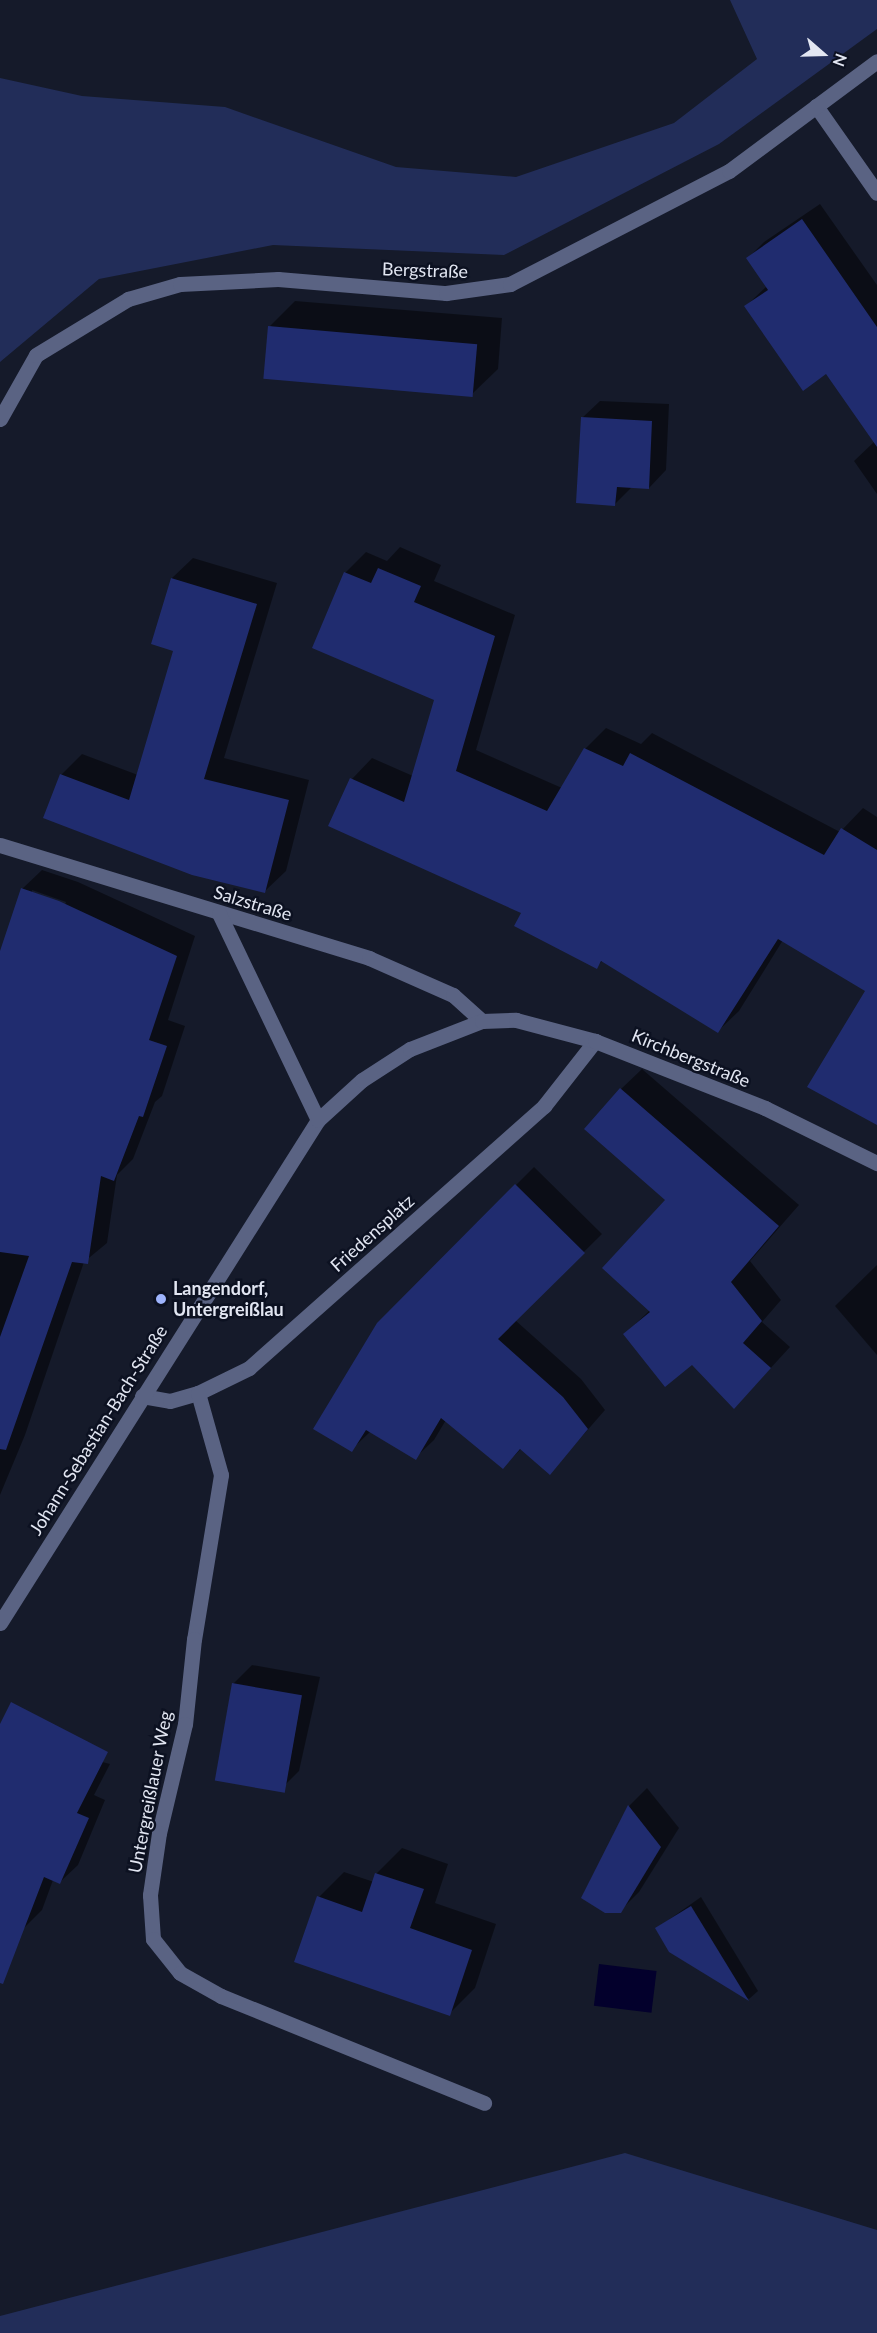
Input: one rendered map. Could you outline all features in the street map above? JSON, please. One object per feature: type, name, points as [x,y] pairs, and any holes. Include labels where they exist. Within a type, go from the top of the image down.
[{"type":"street","name":"Bergstraße","points":[[0,419],[7,401],[36,355],[128,299],[180,284],[278,279],[446,293],[510,284],[729,171],[877,61]]},
{"type":"street","points":[[816,106],[877,193]]},
{"type":"street","name":"Salzstraße","points":[[0,845],[369,958],[422,979],[453,995],[482,1021]]},
{"type":"street","points":[[219,913],[318,1120]]},
{"type":"street","name":"Kirchbergstraße","points":[[482,1021],[526,1022],[596,1041],[765,1108],[877,1163]]},
{"type":"street","name":"Johann-Sebastian-Bach-Straße","points":[[0,1623],[318,1120],[386,1061],[440,1035],[482,1021]]},
{"type":"street","name":"Friedensplatz","points":[[142,1396],[170,1401],[198,1393],[249,1368],[285,1339],[544,1106],[596,1041]]},
{"type":"street","name":"Untergreißlauer Weg","points":[[198,1393],[221,1475],[194,1639],[185,1724],[157,1843],[150,1894],[153,1939],[180,1973],[221,1996],[484,2103]]},
{"type":"shaded area","points":[[730,0],[877,0],[877,29],[719,144],[504,255],[273,245],[99,279],[0,362],[0,78],[82,96],[225,107],[396,167],[516,177],[674,123],[757,59]]},
{"type":"shaded area","points":[[599,1964],[657,1971],[651,2013],[594,2006]]},
{"type":"shaded area","points":[[625,2153],[877,2230],[877,2333],[0,2333],[0,2316]]},
{"type":"building","points":[[802,219],[877,327],[877,447],[826,374],[803,391],[744,306],[768,290],[746,258]]},
{"type":"building","points":[[268,326],[477,344],[473,397],[263,379]]},
{"type":"building","points":[[581,417],[652,421],[649,489],[617,487],[615,506],[576,503]]},
{"type":"building","points":[[378,568],[421,586],[414,602],[495,636],[456,771],[547,811],[584,748],[623,766],[630,753],[824,855],[841,828],[877,850],[877,1125],[807,1087],[865,991],[778,939],[718,1033],[601,961],[597,969],[514,926],[521,913],[328,826],[350,778],[404,802],[434,700],[312,648],[344,572],[371,583]]},
{"type":"building","points":[[171,578],[257,604],[204,779],[289,800],[265,893],[192,875],[43,818],[60,774],[129,800],[173,651],[151,644]]},
{"type":"building","points":[[21,888],[59,901],[177,956],[149,1040],[167,1046],[143,1117],[139,1116],[114,1181],[101,1176],[88,1264],[72,1262],[6,1450],[0,1449],[0,1337],[29,1256],[0,1252],[0,951]]},
{"type":"building","points":[[620,1088],[779,1226],[731,1282],[762,1321],[743,1343],[771,1368],[734,1409],[692,1365],[665,1387],[623,1334],[650,1312],[602,1268],[665,1200],[584,1129]]},
{"type":"building","points":[[515,1184],[585,1253],[498,1339],[563,1397],[588,1429],[550,1475],[520,1449],[503,1469],[441,1418],[416,1460],[366,1430],[352,1452],[313,1429],[377,1323]]},
{"type":"building","points":[[232,1683],[302,1695],[285,1793],[215,1780]]},
{"type":"building","points":[[11,1702],[108,1752],[77,1813],[89,1818],[60,1884],[44,1877],[3,1984],[0,1983],[0,1724]]},
{"type":"building","points":[[628,1805],[661,1847],[621,1913],[605,1913],[581,1898]]},
{"type":"building","points":[[375,1873],[424,1889],[410,1928],[472,1950],[450,2016],[294,1962],[317,1896],[362,1912]]},
{"type":"building","points":[[691,1906],[749,2001],[669,1952],[655,1928]]},
{"type":"place","name":"Langendorf, Untergreißlau","points":[[161,1299]]}]
